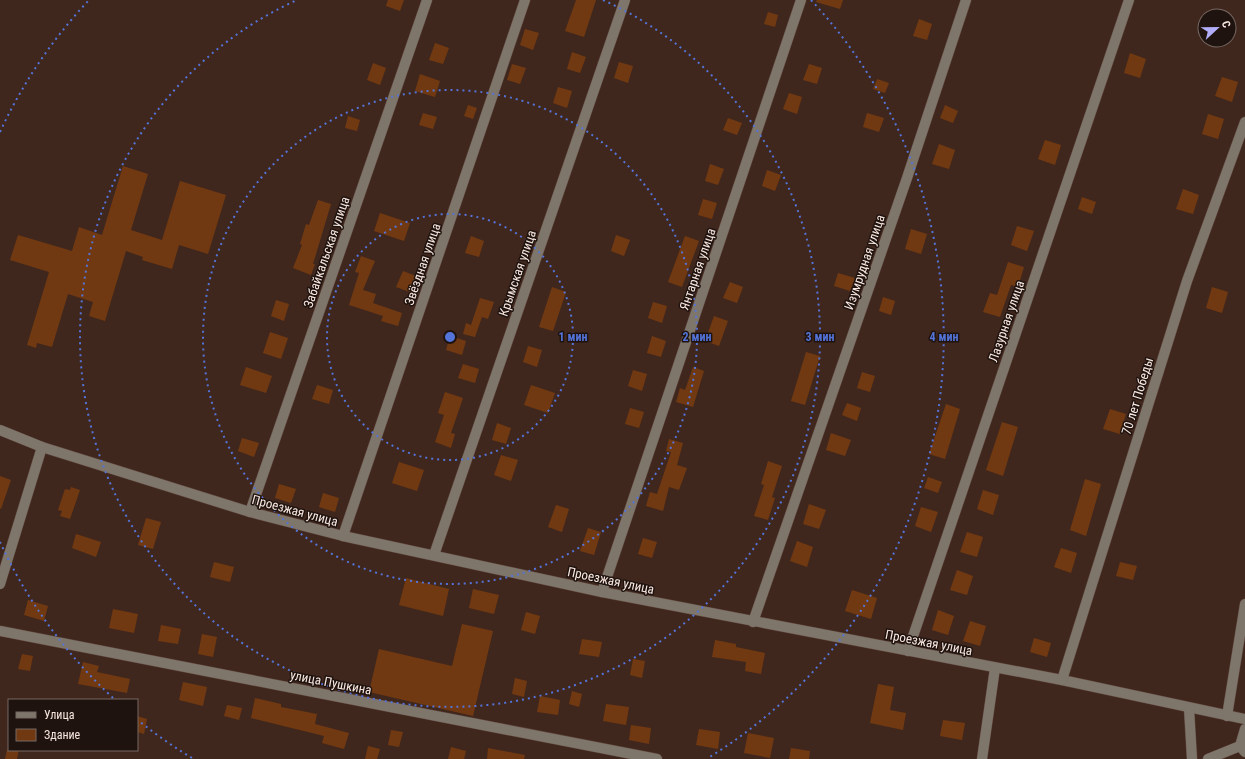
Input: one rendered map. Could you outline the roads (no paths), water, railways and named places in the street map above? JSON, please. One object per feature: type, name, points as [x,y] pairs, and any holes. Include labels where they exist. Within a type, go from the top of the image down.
[{"type":"street","name":"Забайкальская улица","points":[[250,512],[427,0]]},
{"type":"street","name":"Звёздная улица","points":[[343,536],[525,0]]},
{"type":"street","name":"Крымская улица","points":[[434,555],[625,0]]},
{"type":"street","name":"Янтарная улица","points":[[602,592],[801,0]]},
{"type":"street","name":"Изумрудная улица","points":[[753,622],[907,178],[966,0]]},
{"type":"street","name":"Лазурная улица","points":[[908,651],[1129,0]]},
{"type":"street","name":"70 лет Победы","points":[[1062,680],[1187,281],[1245,122]]},
{"type":"street","name":"Проезжая улица","points":[[0,430],[42,447],[250,512],[343,536],[602,592],[1062,680],[1245,719]]},
{"type":"street","points":[[0,584],[42,447]]},
{"type":"street","points":[[1227,716],[1245,604]]},
{"type":"street","name":"улица Пушкина","points":[[0,631],[657,759]]},
{"type":"street","points":[[982,759],[994,668]]},
{"type":"street","points":[[1190,708],[1192,759]]},
{"type":"street","points":[[1208,759],[1243,749],[1245,729]]}]
